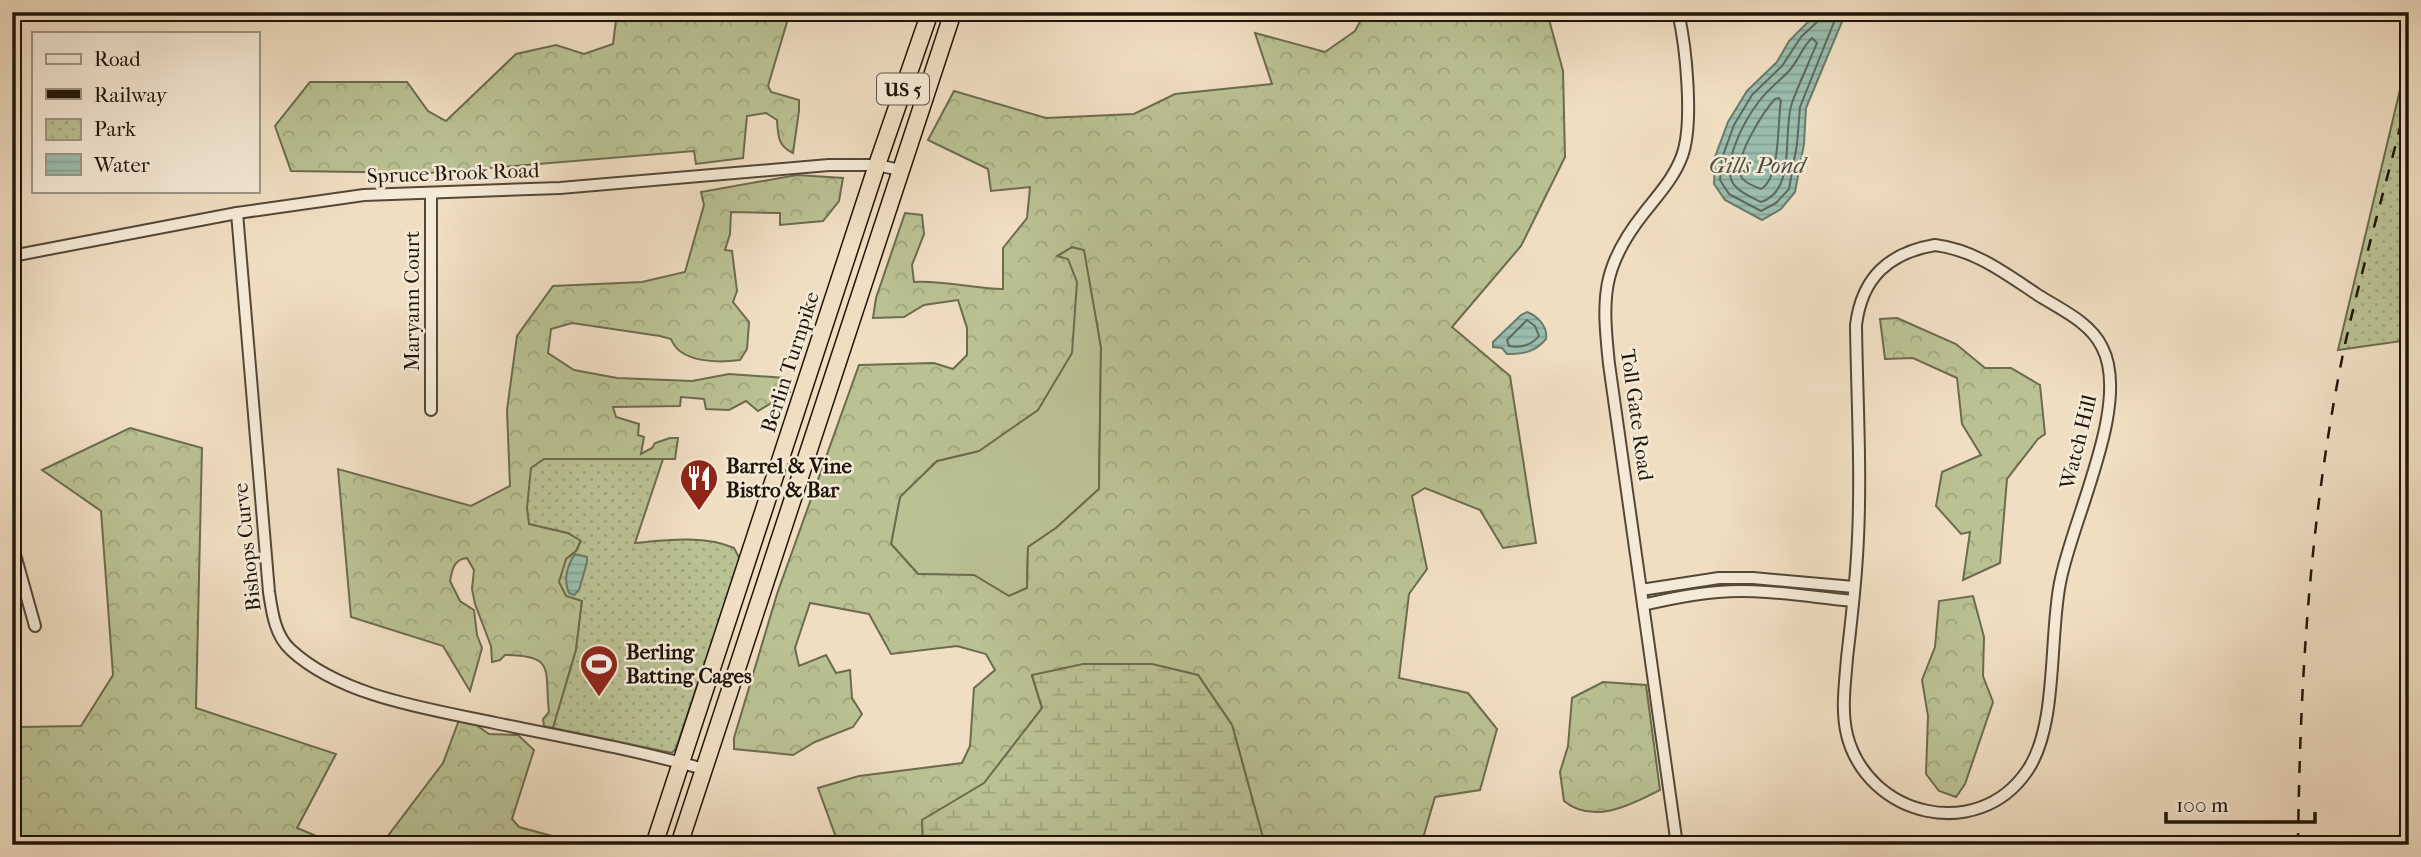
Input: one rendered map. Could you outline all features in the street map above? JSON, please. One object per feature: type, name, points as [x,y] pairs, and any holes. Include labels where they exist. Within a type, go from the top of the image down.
[{"type":"highway","name":"Berlin Turnpike","points":[[654,845],[929,12]]},
{"type":"highway","name":"US 5","points":[[679,845],[946,30],[955,12]]},
{"type":"street","name":"Toll Gate Road","points":[[1677,845],[1609,364],[1605,307],[1613,261],[1624,238],[1670,180],[1683,155],[1688,127],[1688,92],[1678,12]]},
{"type":"street","name":"Spruce Brook Road","points":[[12,256],[237,213],[353,197],[560,188],[806,166],[877,165],[900,170]]},
{"type":"street","name":"Maryann Court","points":[[431,193],[431,410]]},
{"type":"street","name":"Bishops Curve","points":[[237,213],[270,601],[276,625],[289,649],[320,671],[402,702],[704,769]]},
{"type":"street","name":"Watch Hill","points":[[1935,245],[1968,252],[2055,305],[2092,333],[2102,347],[2111,382],[2110,403],[2101,443],[2060,581],[2043,737],[2037,756],[2026,774],[2012,788],[1997,799],[1968,812],[1936,813],[1905,805],[1870,779],[1853,752],[1844,720],[1853,601],[1859,524],[1856,325],[1859,305],[1866,289],[1878,273],[1889,262],[1905,253],[1935,245]]},
{"type":"street","points":[[12,544],[35,626]]},
{"type":"street","points":[[1641,590],[1685,582],[1731,578],[1854,587]]},
{"type":"street","points":[[1786,581],[1786,595]]},
{"type":"street","points":[[1685,582],[1686,596]]},
{"type":"street","points":[[1643,605],[1686,596],[1731,592],[1853,601]]},
{"type":"green space","points":[[617,12],[790,12],[768,86],[771,92],[799,100],[793,153],[784,147],[780,140],[777,120],[766,113],[747,116],[743,158],[696,164],[694,151],[429,173],[291,171],[275,126],[310,82],[407,82],[428,111],[446,121],[516,54],[556,45],[584,54],[613,44]]},
{"type":"green space","points":[[1365,12],[1547,12],[1563,71],[1565,157],[1521,246],[1452,327],[1510,376],[1536,543],[1503,548],[1480,510],[1425,488],[1412,496],[1427,569],[1409,594],[1399,678],[1468,693],[1497,729],[1480,790],[1435,797],[1421,845],[1265,845],[1232,725],[1198,675],[1032,676],[1042,708],[984,784],[923,820],[923,845],[852,845],[837,840],[818,788],[859,776],[962,763],[970,746],[974,688],[995,670],[986,654],[957,646],[891,654],[869,614],[810,603],[795,648],[799,666],[826,655],[836,673],[850,670],[852,698],[862,714],[853,727],[815,742],[793,755],[734,749],[734,738],[777,594],[859,365],[934,363],[953,369],[967,355],[967,328],[958,300],[924,305],[904,317],[873,318],[876,298],[905,213],[922,215],[924,234],[912,265],[914,282],[992,289],[1003,289],[1003,248],[1027,218],[1030,187],[991,191],[988,169],[928,140],[954,91],[1046,118],[1134,114],[1175,94],[1272,84],[1255,33],[1325,52],[1355,31]],"holes":[[[1072,247],[1084,250],[1101,347],[1099,489],[1056,528],[1028,547],[1027,588],[1009,596],[974,575],[918,574],[891,544],[900,497],[937,461],[979,451],[1038,410],[1072,353],[1077,282],[1068,259],[1057,256]]]},
{"type":"green space","points":[[2409,52],[2409,340],[2338,350]]},
{"type":"green space","points":[[797,175],[843,178],[839,201],[823,221],[780,225],[780,213],[731,212],[730,234],[725,250],[732,251],[737,291],[733,302],[749,322],[747,349],[740,360],[711,361],[691,357],[682,353],[671,339],[660,336],[572,323],[551,329],[548,353],[574,370],[617,378],[692,381],[729,374],[785,378],[790,392],[758,411],[746,401],[729,410],[706,409],[704,399],[681,397],[680,406],[613,407],[616,417],[639,424],[638,435],[644,437],[641,454],[655,443],[678,438],[675,459],[544,459],[529,524],[568,533],[581,540],[576,551],[566,559],[582,600],[576,650],[553,728],[544,726],[543,719],[549,712],[547,676],[540,662],[533,658],[505,655],[492,662],[491,646],[472,589],[474,570],[467,558],[456,563],[450,581],[460,601],[474,610],[477,635],[482,648],[470,691],[443,646],[351,617],[338,469],[471,506],[510,486],[507,410],[517,336],[553,286],[642,282],[685,272],[704,205],[701,192]]},
{"type":"green space","points":[[1072,247],[1085,250],[1101,347],[1099,489],[1056,528],[1028,547],[1027,588],[1009,596],[974,576],[918,574],[891,544],[900,496],[937,461],[979,451],[1056,257]]},
{"type":"green space","points":[[1897,318],[1956,344],[1985,368],[2011,368],[2040,385],[2045,434],[2038,439],[2007,479],[2000,563],[1963,580],[1970,532],[1961,534],[1936,506],[1942,472],[1981,455],[1962,424],[1957,378],[1913,358],[1885,359],[1880,319]]},
{"type":"green space","points":[[130,428],[202,448],[196,708],[336,754],[297,828],[338,845],[12,845],[12,722],[20,727],[81,726],[113,675],[101,511],[42,470]]},
{"type":"green space","points":[[544,459],[663,459],[635,543],[711,541],[734,548],[740,559],[676,748],[672,753],[553,728],[576,650],[582,601],[566,596],[559,582],[566,559],[576,551],[581,541],[568,533],[529,524],[527,508],[531,468]]},
{"type":"green space","points":[[1973,596],[1984,637],[1983,676],[1993,702],[1965,784],[1956,797],[1939,791],[1926,774],[1928,716],[1922,680],[1935,647],[1939,601]]},
{"type":"green space","points":[[1083,664],[1152,664],[1198,675],[1232,725],[1265,845],[923,845],[922,820],[984,783],[1042,708],[1032,675]]},
{"type":"green space","points":[[1603,682],[1646,685],[1660,790],[1612,810],[1587,812],[1564,801],[1560,772],[1568,746],[1572,698]]},
{"type":"green space","points":[[459,720],[476,725],[489,734],[518,735],[534,750],[512,819],[519,827],[585,845],[542,845],[511,836],[507,845],[381,845],[443,763]]},
{"type":"water","name":"Gills Pond","points":[[1814,12],[1846,12],[1806,108],[1804,144],[1795,192],[1781,209],[1762,220],[1725,200],[1714,184],[1715,157],[1728,122],[1747,91],[1777,62],[1789,41],[1812,18]]},
{"type":"water","points":[[1527,312],[1544,326],[1546,339],[1533,349],[1519,353],[1507,354],[1502,348],[1493,347],[1493,342]]},
{"type":"water","points":[[575,554],[587,557],[587,562],[579,590],[574,595],[569,593],[566,578]]},
{"type":"railway","points":[[2298,845],[2304,658],[2323,472],[2344,349],[2409,92]]},
{"type":"place","name":"Barrel & Vine Bistro & Bar","points":[[699,512]]},
{"type":"place","name":"Berling Batting Cages","points":[[599,698]]}]
